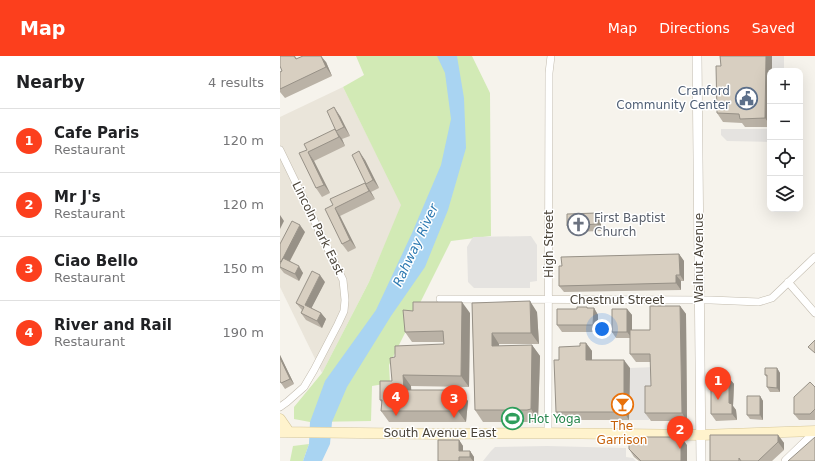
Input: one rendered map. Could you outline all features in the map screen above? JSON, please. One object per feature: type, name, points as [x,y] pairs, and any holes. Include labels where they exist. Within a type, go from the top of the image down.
[{"type":"main road","points":[[280,419],[289,432]]},
{"type":"main road","name":"South Avenue East","points":[[289,432],[701,435],[815,432]]},
{"type":"street","name":"High Street","points":[[548,433],[549,80],[551,56]]},
{"type":"street","name":"Walnut Avenue","points":[[697,56],[701,461]]},
{"type":"street","name":"Lincoln Park East","points":[[280,150],[343,280],[345,300],[344,312],[304,387],[280,407]]},
{"type":"street","name":"Chestnut Street","points":[[440,299],[699,300],[759,302],[772,298],[815,258]]},
{"type":"street","points":[[788,282],[815,312]]},
{"type":"street","points":[[786,461],[815,432]]},
{"type":"shaded area","points":[[771,56],[784,56],[784,68],[771,68]]},
{"type":"shaded area","points":[[343,87],[402,205],[369,282],[322,373],[280,287],[280,117]]},
{"type":"shaded area","points":[[721,129],[767,129],[767,142],[727,141],[721,135]]},
{"type":"shaded area","points":[[531,236],[537,245],[537,281],[530,282],[530,288],[474,288],[468,282],[467,247],[473,237]]},
{"type":"shaded area","points":[[655,367],[655,391],[649,392],[649,420],[629,420],[629,396],[615,368]]},
{"type":"shaded area","points":[[547,446],[626,448],[626,457],[633,458],[636,461],[483,461],[495,447]]},
{"type":"green space","points":[[356,56],[472,56],[490,93],[491,236],[451,241],[389,365],[390,383],[372,386],[371,421],[310,422],[294,419],[294,407],[322,373],[369,282],[401,205],[343,87],[364,75]]},
{"type":"green space","points":[[309,444],[303,461],[290,461],[293,446]]},
{"type":"water","name":"Rahway River","points":[[437,56],[457,56],[464,98],[466,148],[448,210],[425,267],[391,316],[347,387],[332,422],[330,444],[322,461],[303,461],[309,444],[310,422],[325,381],[376,310],[412,233],[441,165],[451,119],[445,73]]},
{"type":"building","points":[[280,56],[294,56],[296,59],[303,56],[321,56],[326,67],[280,89],[280,72],[282,71],[280,66]]},
{"type":"building","name":"Cranford Community Center","points":[[720,56],[766,56],[765,118],[740,119],[739,114],[717,113],[716,66],[721,66]]},
{"type":"building","points":[[334,107],[344,127],[336,131],[327,111]]},
{"type":"building","points":[[335,129],[339,137],[308,152],[324,185],[316,188],[299,153],[307,150],[304,144]]},
{"type":"building","points":[[359,151],[373,180],[366,184],[352,155]]},
{"type":"building","points":[[365,183],[369,191],[335,208],[350,240],[342,244],[325,209],[333,205],[330,199]]},
{"type":"building","points":[[597,213],[597,224],[567,226],[567,214]]},
{"type":"building","points":[[292,221],[300,225],[281,262],[280,244]]},
{"type":"building","points":[[679,254],[680,275],[676,275],[676,283],[559,286],[559,266],[562,266],[561,257]]},
{"type":"building","points":[[283,258],[299,266],[295,274],[280,267]]},
{"type":"building","points":[[312,271],[320,275],[305,305],[321,313],[317,321],[301,313],[304,307],[296,303]]},
{"type":"building","points":[[530,301],[531,333],[492,333],[492,346],[532,345],[531,409],[475,410],[472,303]]},
{"type":"building","points":[[413,302],[462,302],[461,376],[403,375],[404,390],[460,390],[458,411],[381,411],[382,400],[380,400],[380,381],[392,381],[390,358],[395,357],[395,346],[444,344],[443,331],[405,332],[403,310],[413,311]]},
{"type":"building","points":[[650,306],[680,306],[682,413],[645,413],[645,386],[651,386],[650,354],[630,354],[630,330],[650,330]]},
{"type":"building","points":[[577,307],[594,308],[593,325],[557,325],[557,309],[577,309]]},
{"type":"building","points":[[612,309],[627,309],[627,332],[612,332]]},
{"type":"building","points":[[815,340],[815,353],[808,347]]},
{"type":"building","points":[[580,343],[586,343],[586,360],[624,360],[624,412],[556,412],[554,360],[559,360],[559,347],[580,346]]},
{"type":"building","points":[[280,358],[290,379],[281,383],[280,381]]},
{"type":"building","points":[[765,368],[777,368],[777,388],[767,387],[767,375],[765,375]]},
{"type":"building","points":[[729,378],[729,403],[732,404],[732,414],[711,414],[711,379]]},
{"type":"building","points":[[810,382],[815,387],[815,409],[810,414],[794,414],[794,397]]},
{"type":"building","points":[[747,396],[760,396],[760,415],[747,415]]},
{"type":"building","points":[[710,435],[778,435],[778,442],[758,461],[741,461],[739,458],[739,461],[710,461]]},
{"type":"building","points":[[629,437],[681,437],[681,461],[641,461],[629,449]]},
{"type":"building","points":[[815,437],[815,461],[788,461]]},
{"type":"building","points":[[438,440],[459,440],[459,451],[470,451],[470,457],[459,457],[459,461],[438,461]]},
{"type":"place","name":"Cranford Community Center","points":[[746,98]]},
{"type":"place","name":"First Baptist Church","points":[[578,225]]},
{"type":"place","name":"Cafe Paris","points":[[718,400]]},
{"type":"place","name":"The Garrison","points":[[622,405]]},
{"type":"place","name":"River and Rail","points":[[396,416]]},
{"type":"place","name":"Ciao Bello","points":[[454,418]]},
{"type":"place","name":"Hot Yoga","points":[[513,419]]},
{"type":"place","name":"Mr J's","points":[[680,449]]}]
